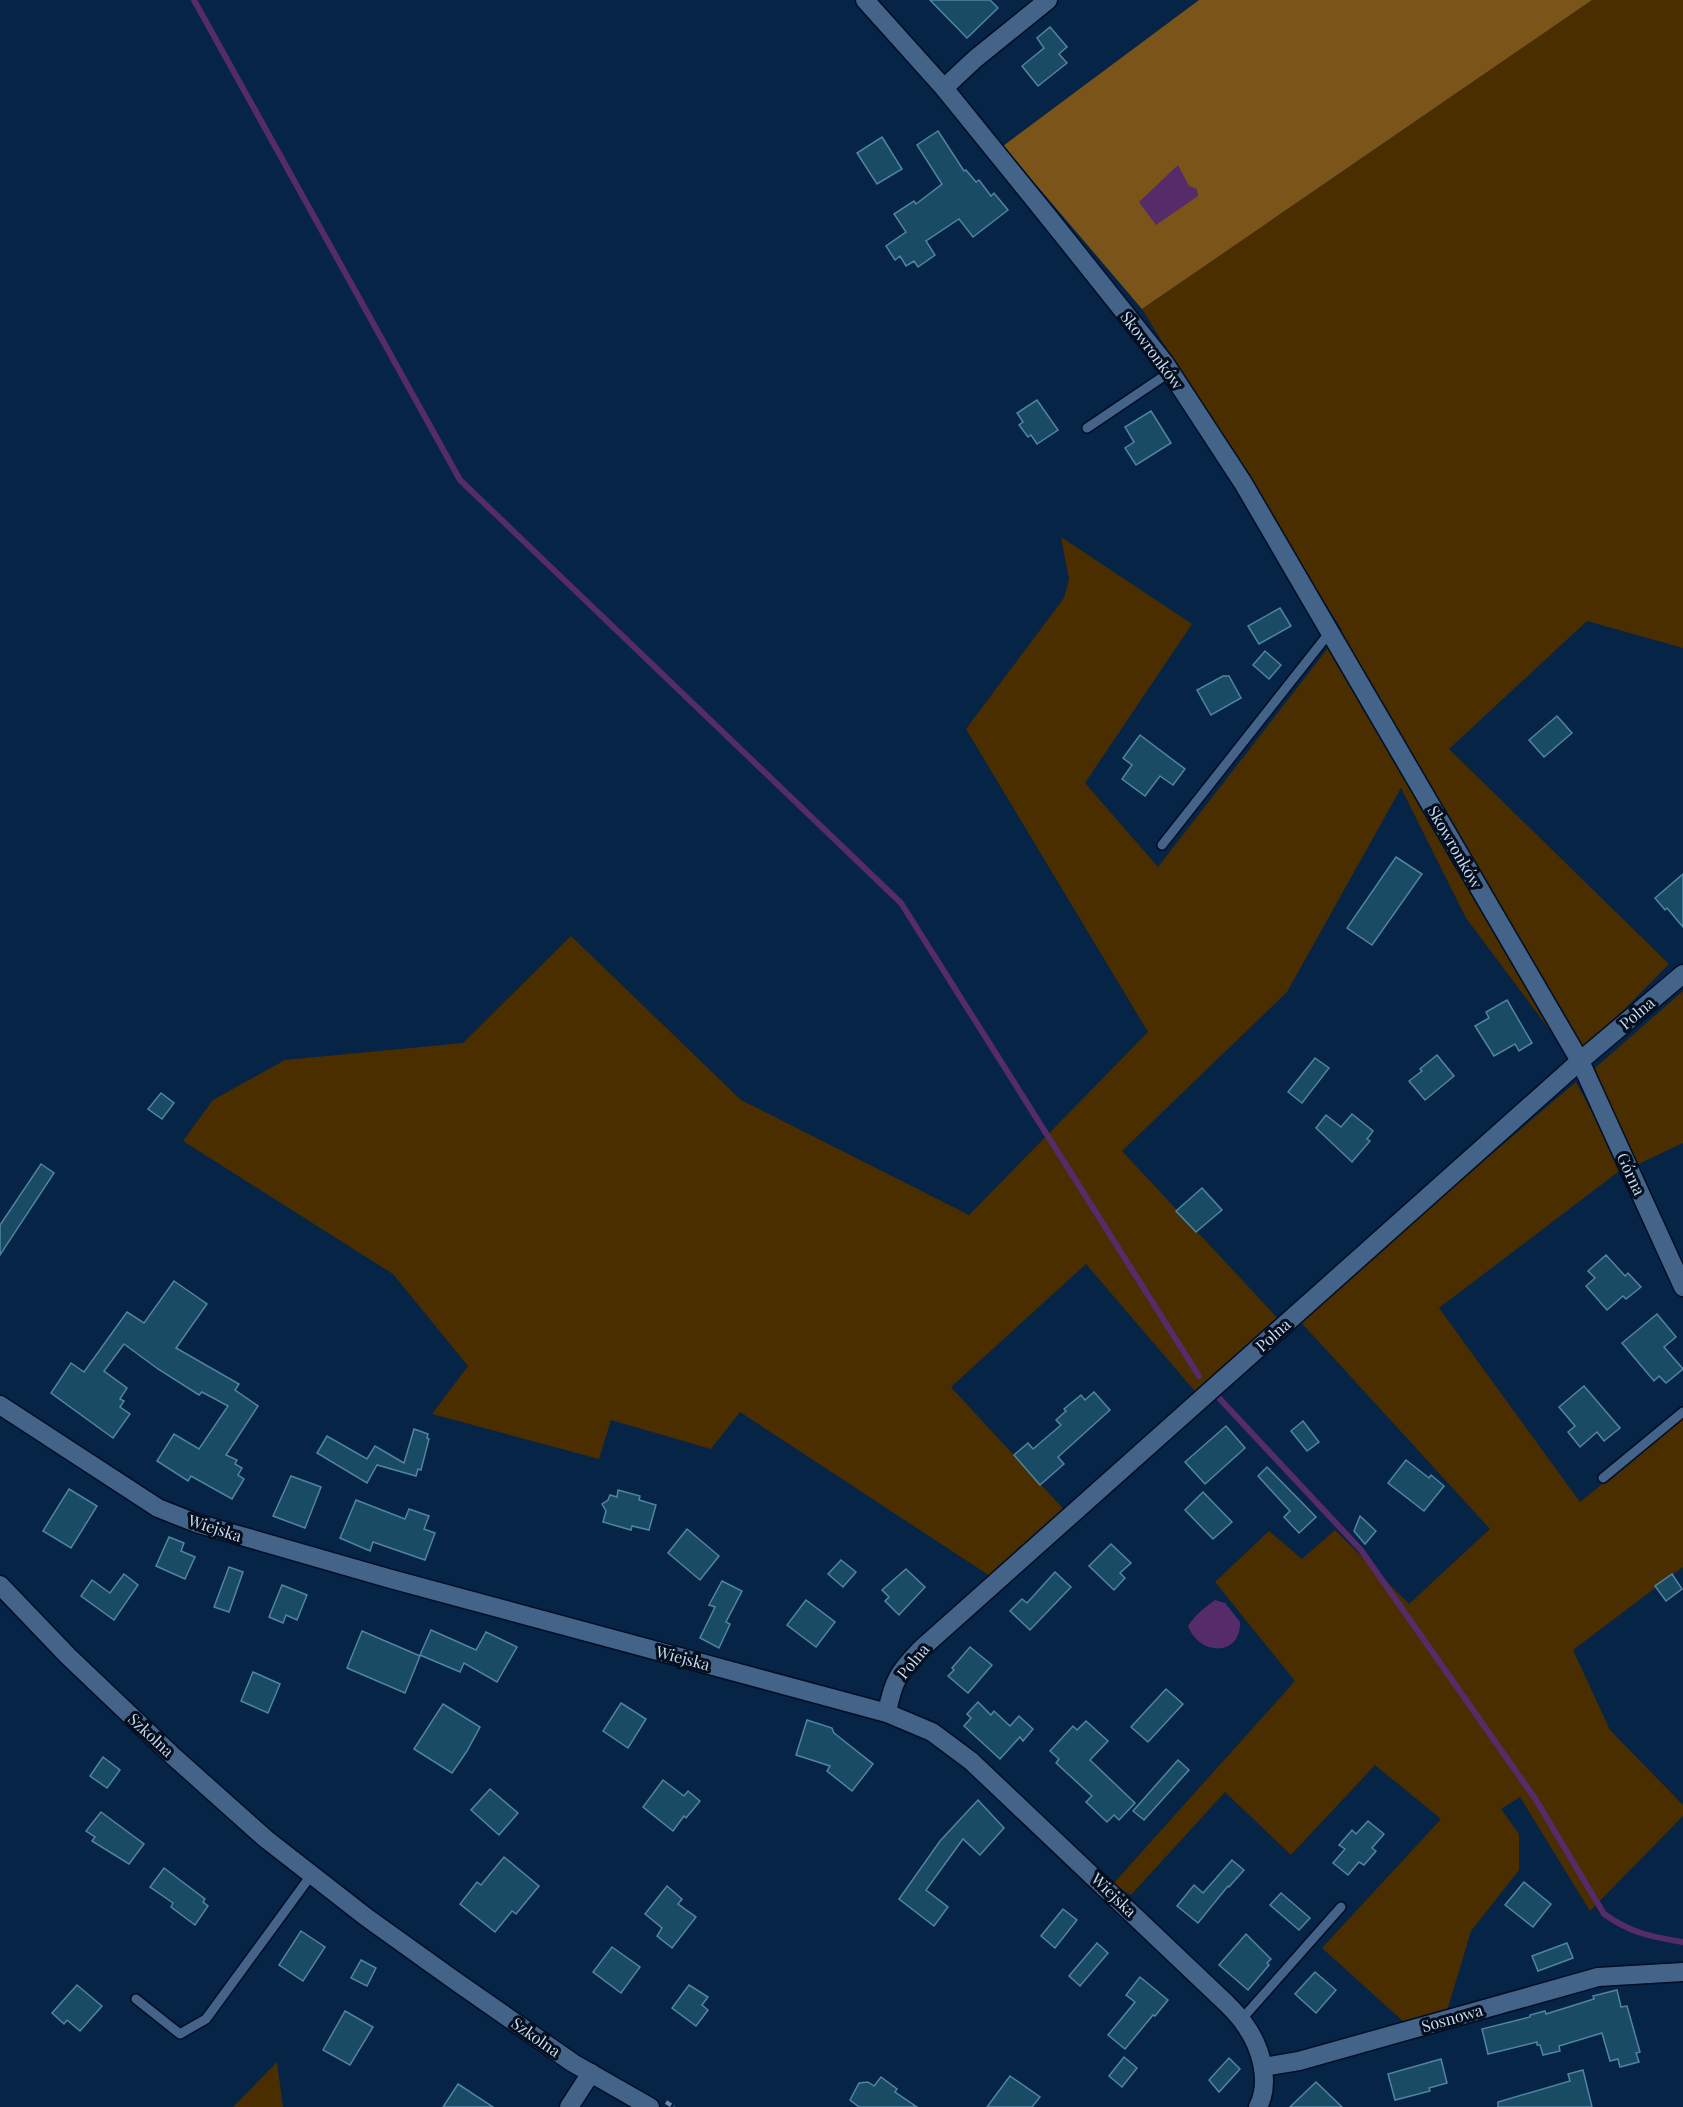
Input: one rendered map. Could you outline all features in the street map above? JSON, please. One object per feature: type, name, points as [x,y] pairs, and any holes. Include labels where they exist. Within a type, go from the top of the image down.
[{"type":"street","name":"Skowronków","points":[[865,0],[944,88],[1058,228],[1170,372],[1243,483],[1580,1061]]},
{"type":"street","points":[[944,88],[975,58],[1048,0]]},
{"type":"street","name":"Polna","points":[[887,1713],[890,1694],[900,1671],[921,1649],[1580,1061],[1683,974]]},
{"type":"street","name":"Górna","points":[[1580,1061],[1683,1287]]},
{"type":"street","name":"Wiejska","points":[[0,1405],[158,1508],[196,1523],[403,1582],[887,1713],[932,1732],[971,1761],[1210,1987],[1241,2020],[1257,2046],[1263,2067]]},
{"type":"street","name":"Szkolna","points":[[0,1585],[68,1656],[266,1839],[366,1917],[454,1980],[591,2073],[650,2107]]},
{"type":"street","name":"Sosnowa","points":[[1263,2067],[1299,2061],[1598,1977],[1683,1972]]},
{"type":"street","points":[[1258,2107],[1263,2085],[1263,2067]]},
{"type":"street","points":[[569,2107],[591,2073]]},
{"type":"lane","points":[[1087,428],[1170,372]]},
{"type":"lane","points":[[1162,845],[1330,632]]},
{"type":"lane","points":[[1602,1478],[1683,1412]]},
{"type":"lane","points":[[136,2000],[180,2034],[206,2019],[312,1874]]},
{"type":"lane","points":[[1241,2020],[1341,1906]]},
{"type":"shaded area","points":[[1199,0],[1592,0],[1142,309],[1003,146]]},
{"type":"shaded area","points":[[1592,0],[1683,0],[1683,648],[1587,621],[1449,749],[1669,964],[1573,1061],[1466,918],[1401,788],[1287,992],[1122,1151],[1284,1325],[1199,1396],[1086,1264],[951,1387],[1069,1515],[993,1578],[740,1412],[711,1449],[611,1420],[599,1459],[432,1414],[468,1366],[393,1274],[183,1141],[213,1100],[285,1060],[463,1043],[571,936],[741,1100],[969,1215],[1148,1032],[966,729],[1064,598],[1069,579],[1061,537],[1192,624],[1085,783],[1158,867],[1342,630],[1142,309]]},
{"type":"shaded area","points":[[1178,165],[1189,186],[1197,189],[1198,196],[1156,225],[1139,202]]},
{"type":"shaded area","points":[[1683,991],[1683,1143],[1632,1167],[1595,1068]]},
{"type":"shaded area","points":[[1576,1082],[1622,1169],[1439,1308],[1580,1502],[1683,1418],[1683,1567],[1573,1650],[1610,1730],[1683,1805],[1683,1816],[1590,1911],[1520,1797],[1501,1809],[1519,1834],[1519,1870],[1471,1931],[1447,2011],[1405,2023],[1322,1948],[1441,1819],[1375,1765],[1291,1855],[1225,1792],[1131,1895],[1113,1884],[1295,1681],[1215,1582],[1269,1531],[1302,1559],[1335,1530],[1409,1604],[1490,1529],[1298,1319]]},
{"type":"shaded area","points":[[1215,1600],[1225,1603],[1240,1622],[1239,1633],[1234,1642],[1227,1647],[1210,1647],[1201,1643],[1193,1636],[1188,1626]]},
{"type":"shaded area","points":[[277,2062],[283,2107],[233,2107]]},
{"type":"building","points":[[930,0],[990,0],[998,8],[967,38]]},
{"type":"building","points":[[1050,27],[1067,47],[1059,54],[1067,63],[1038,86],[1022,66],[1044,48],[1037,38]]},
{"type":"building","points":[[938,131],[964,171],[966,170],[976,182],[979,180],[991,196],[994,193],[1008,210],[973,237],[959,219],[926,241],[935,255],[918,267],[914,261],[906,266],[900,256],[895,260],[886,246],[906,232],[894,214],[914,201],[916,204],[942,184],[917,145]]},
{"type":"building","points":[[882,137],[902,169],[877,184],[857,153]]},
{"type":"building","points":[[1037,400],[1058,430],[1037,444],[1031,435],[1028,437],[1019,425],[1023,422],[1017,413]]},
{"type":"building","points":[[1151,411],[1171,443],[1136,465],[1125,448],[1134,442],[1125,427]]},
{"type":"building","points":[[1280,608],[1291,626],[1259,644],[1248,626]]},
{"type":"building","points":[[1265,651],[1281,665],[1269,679],[1253,665]]},
{"type":"building","points":[[1223,676],[1229,676],[1241,698],[1211,715],[1197,690]]},
{"type":"building","points":[[1557,716],[1572,733],[1544,757],[1529,740]]},
{"type":"building","points":[[1140,735],[1185,769],[1173,785],[1160,776],[1145,796],[1122,779],[1132,765],[1123,758]]},
{"type":"building","points":[[1396,857],[1422,874],[1372,945],[1347,928]]},
{"type":"building","points":[[1683,874],[1683,927],[1655,898]]},
{"type":"building","points":[[1507,1000],[1532,1043],[1519,1051],[1515,1044],[1494,1056],[1475,1026],[1489,1018],[1486,1012]]},
{"type":"building","points":[[1437,1055],[1454,1076],[1425,1100],[1409,1081]]},
{"type":"building","points":[[1315,1058],[1329,1068],[1302,1103],[1288,1092]]},
{"type":"building","points":[[161,1093],[174,1103],[162,1119],[148,1109]]},
{"type":"building","points":[[1352,1114],[1373,1131],[1367,1139],[1370,1141],[1352,1162],[1316,1128],[1326,1115],[1341,1127]]},
{"type":"building","points":[[41,1164],[54,1173],[0,1255],[0,1225]]},
{"type":"building","points":[[1202,1188],[1222,1210],[1196,1232],[1176,1211]]},
{"type":"building","points":[[1606,1255],[1625,1276],[1628,1273],[1641,1287],[1626,1299],[1623,1296],[1607,1310],[1586,1286],[1595,1278],[1588,1271]]},
{"type":"building","points":[[174,1281],[207,1304],[176,1348],[239,1384],[235,1390],[258,1406],[226,1455],[237,1460],[235,1464],[242,1468],[238,1475],[244,1479],[232,1499],[191,1476],[188,1481],[157,1461],[174,1434],[199,1449],[228,1406],[202,1392],[199,1395],[124,1344],[104,1371],[127,1388],[120,1399],[124,1401],[120,1407],[130,1414],[113,1438],[51,1393],[71,1363],[84,1372],[127,1312],[144,1323]]},
{"type":"building","points":[[1657,1314],[1676,1337],[1664,1347],[1683,1369],[1666,1383],[1659,1376],[1654,1381],[1622,1343]]},
{"type":"building","points":[[1584,1386],[1620,1428],[1604,1441],[1597,1432],[1580,1447],[1568,1432],[1575,1426],[1559,1407]]},
{"type":"building","points":[[1094,1392],[1110,1410],[1058,1457],[1064,1464],[1040,1485],[1014,1455],[1028,1443],[1033,1449],[1061,1425],[1056,1420],[1066,1411],[1064,1409],[1081,1395],[1085,1400]]},
{"type":"building","points":[[1303,1421],[1319,1442],[1307,1451],[1291,1431]]},
{"type":"building","points":[[1226,1426],[1245,1448],[1205,1484],[1185,1462]]},
{"type":"building","points":[[414,1429],[428,1434],[429,1439],[421,1470],[418,1469],[416,1476],[377,1465],[367,1483],[317,1453],[327,1436],[367,1459],[375,1446],[404,1463]]},
{"type":"building","points":[[1406,1460],[1429,1478],[1431,1475],[1444,1486],[1424,1511],[1388,1483]]},
{"type":"building","points":[[1267,1467],[1316,1517],[1299,1533],[1284,1517],[1290,1511],[1258,1476]]},
{"type":"building","points":[[291,1476],[321,1487],[305,1528],[273,1516]]},
{"type":"building","points":[[69,1489],[97,1506],[71,1548],[43,1531]]},
{"type":"building","points":[[618,1490],[640,1496],[639,1500],[656,1505],[649,1530],[632,1526],[631,1530],[603,1522],[606,1511],[602,1504],[608,1500],[610,1495],[617,1497]]},
{"type":"building","points":[[1203,1492],[1232,1522],[1213,1539],[1185,1510]]},
{"type":"building","points":[[356,1500],[405,1519],[409,1509],[429,1516],[424,1529],[435,1533],[425,1560],[373,1542],[370,1551],[340,1538]]},
{"type":"building","points":[[1360,1516],[1376,1531],[1365,1544],[1354,1531]]},
{"type":"building","points":[[687,1529],[719,1556],[700,1580],[668,1553]]},
{"type":"building","points":[[169,1537],[184,1543],[181,1551],[195,1557],[185,1579],[156,1566]]},
{"type":"building","points":[[1111,1544],[1131,1563],[1120,1573],[1125,1578],[1114,1590],[1089,1566]]},
{"type":"building","points":[[841,1560],[856,1572],[843,1587],[828,1574]]},
{"type":"building","points":[[229,1567],[243,1572],[229,1612],[214,1607]]},
{"type":"building","points":[[906,1569],[925,1587],[899,1615],[885,1601],[889,1597],[882,1590]]},
{"type":"building","points":[[1055,1572],[1071,1587],[1030,1630],[1010,1611],[1022,1599],[1027,1603]]},
{"type":"building","points":[[124,1574],[138,1585],[114,1620],[81,1596],[92,1580],[110,1593]]},
{"type":"building","points":[[1672,1574],[1682,1589],[1666,1601],[1655,1586]]},
{"type":"building","points":[[722,1581],[742,1591],[726,1622],[730,1624],[719,1648],[700,1638],[715,1607],[709,1605]]},
{"type":"building","points":[[282,1585],[307,1595],[297,1620],[286,1615],[283,1623],[269,1617]]},
{"type":"building","points":[[806,1600],[835,1622],[816,1647],[787,1625]]},
{"type":"building","points":[[431,1630],[476,1650],[486,1632],[517,1647],[497,1682],[464,1663],[460,1672],[420,1655]]},
{"type":"building","points":[[362,1631],[420,1656],[405,1693],[347,1668]]},
{"type":"building","points":[[970,1647],[992,1665],[968,1693],[948,1676]]},
{"type":"building","points":[[253,1672],[280,1684],[268,1713],[241,1701]]},
{"type":"building","points":[[1166,1689],[1183,1704],[1148,1742],[1131,1727]]},
{"type":"building","points":[[978,1702],[991,1715],[994,1711],[1010,1726],[1019,1716],[1033,1729],[1023,1741],[1020,1737],[1000,1759],[964,1726],[971,1718],[967,1714]]},
{"type":"building","points":[[621,1703],[646,1719],[628,1748],[603,1731]]},
{"type":"building","points":[[443,1704],[480,1727],[452,1773],[414,1749]]},
{"type":"building","points":[[807,1720],[832,1728],[834,1733],[873,1764],[852,1791],[827,1771],[830,1766],[796,1755]]},
{"type":"building","points":[[1086,1721],[1108,1741],[1090,1760],[1135,1803],[1119,1820],[1114,1815],[1107,1822],[1086,1802],[1092,1796],[1056,1763],[1059,1759],[1050,1751],[1073,1726],[1077,1730]]},
{"type":"building","points":[[103,1757],[120,1770],[107,1788],[90,1776]]},
{"type":"building","points":[[1178,1760],[1189,1770],[1144,1820],[1133,1811]]},
{"type":"building","points":[[663,1780],[684,1796],[688,1791],[700,1801],[686,1818],[684,1816],[673,1831],[643,1807]]},
{"type":"building","points":[[490,1789],[518,1813],[499,1835],[471,1810]]},
{"type":"building","points":[[978,1800],[1004,1828],[980,1855],[963,1839],[926,1890],[948,1907],[934,1926],[899,1899],[940,1841]]},
{"type":"building","points":[[101,1812],[144,1844],[129,1864],[92,1841],[95,1837],[86,1831]]},
{"type":"building","points":[[1368,1821],[1384,1834],[1372,1848],[1376,1851],[1364,1865],[1359,1862],[1348,1875],[1333,1863],[1345,1849],[1339,1845],[1352,1830],[1356,1834]]},
{"type":"building","points":[[504,1857],[539,1886],[516,1914],[512,1911],[495,1932],[460,1904],[477,1882],[481,1885]]},
{"type":"building","points":[[1232,1860],[1244,1870],[1198,1923],[1177,1906],[1194,1885],[1203,1893]]},
{"type":"building","points":[[164,1868],[205,1899],[203,1902],[208,1906],[195,1925],[171,1907],[173,1903],[150,1887]]},
{"type":"building","points":[[1524,1882],[1551,1904],[1533,1927],[1505,1905]]},
{"type":"building","points":[[667,1886],[682,1899],[678,1904],[696,1917],[672,1948],[657,1936],[662,1928],[645,1914]]},
{"type":"building","points":[[1281,1893],[1310,1918],[1299,1930],[1270,1905]]},
{"type":"building","points":[[1063,1909],[1077,1920],[1055,1948],[1041,1936]]},
{"type":"building","points":[[301,1931],[325,1947],[303,1981],[279,1965]]},
{"type":"building","points":[[1246,1934],[1271,1959],[1267,1963],[1269,1965],[1248,1990],[1219,1965]]},
{"type":"building","points":[[1097,1943],[1108,1953],[1080,1986],[1069,1976]]},
{"type":"building","points":[[1567,1943],[1573,1958],[1538,1971],[1532,1956]]},
{"type":"building","points":[[612,1947],[640,1967],[621,1993],[593,1972]]},
{"type":"building","points":[[361,1960],[376,1968],[367,1986],[351,1978]]},
{"type":"building","points":[[1315,1972],[1336,1990],[1316,2013],[1295,1994]]},
{"type":"building","points":[[1140,1977],[1168,2000],[1125,2049],[1108,2035],[1135,2002],[1126,1995]]},
{"type":"building","points":[[77,1985],[102,2006],[80,2031],[67,2020],[64,2024],[52,2013]]},
{"type":"building","points":[[689,1985],[708,1997],[702,2005],[708,2010],[696,2026],[672,2008]]},
{"type":"building","points":[[1617,1990],[1621,2007],[1627,2006],[1640,2052],[1636,2053],[1639,2062],[1620,2067],[1618,2059],[1610,2061],[1602,2033],[1559,2046],[1560,2051],[1543,2055],[1537,2042],[1488,2054],[1482,2029],[1545,2011],[1546,2014],[1594,1999],[1593,1996]]},
{"type":"building","points":[[345,2011],[373,2027],[350,2065],[323,2050]]},
{"type":"building","points":[[1124,2057],[1137,2068],[1122,2087],[1109,2076]]},
{"type":"building","points":[[1229,2058],[1240,2069],[1219,2092],[1209,2080]]},
{"type":"building","points":[[1441,2059],[1447,2083],[1429,2088],[1430,2091],[1395,2100],[1388,2074]]},
{"type":"building","points":[[1583,2070],[1592,2107],[1498,2107],[1498,2102],[1570,2081],[1568,2074]]},
{"type":"building","points":[[1010,2076],[1040,2097],[1032,2107],[987,2107]]},
{"type":"building","points":[[881,2077],[897,2089],[895,2092],[917,2107],[859,2107],[850,2100],[859,2083],[868,2082],[874,2086]]},
{"type":"building","points":[[1316,2082],[1342,2107],[1290,2107]]},
{"type":"building","points":[[458,2084],[493,2107],[443,2107]]},
{"type":"waterway","points":[[194,0],[460,480],[901,903],[1199,1376]]},
{"type":"waterway","points":[[1219,1398],[1361,1550],[1536,1800],[1604,1914],[1623,1926],[1642,1933],[1683,1942]]}]
